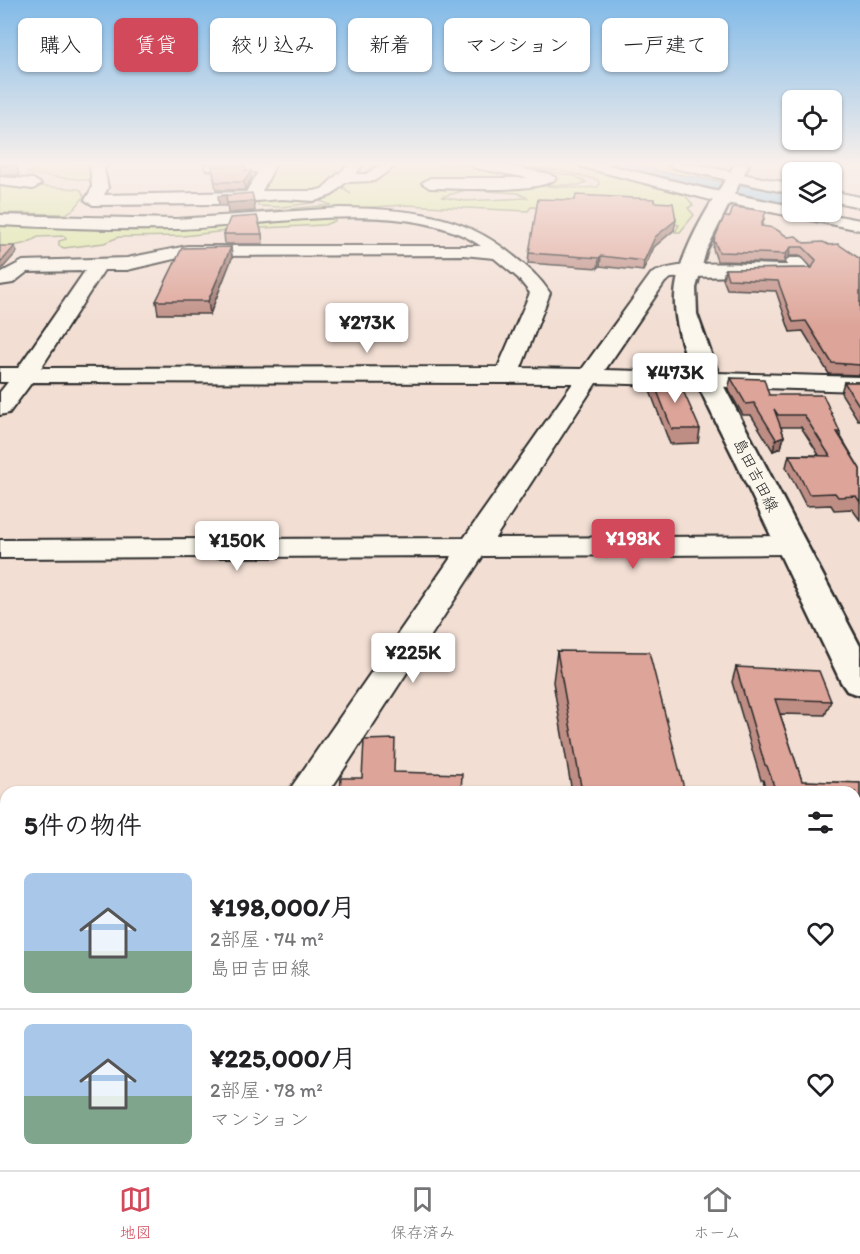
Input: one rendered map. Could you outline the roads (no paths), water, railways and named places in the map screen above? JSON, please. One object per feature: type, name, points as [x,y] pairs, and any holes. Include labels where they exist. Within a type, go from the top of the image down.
[{"type":"main road","name":"島田吉田線","points":[[714,219],[688,271],[685,302],[688,320],[708,379],[860,682]]},
{"type":"street","points":[[0,220],[134,225],[256,219]]},
{"type":"street","points":[[416,219],[477,236],[533,281],[540,293],[507,374]]},
{"type":"street","points":[[843,219],[860,225]]},
{"type":"street","points":[[2,281],[23,267],[127,264],[187,251],[463,250],[500,254]]},
{"type":"street","points":[[312,786],[589,376],[658,278],[666,273],[688,271],[799,273],[803,271],[795,262]]},
{"type":"street","points":[[0,408],[25,375],[98,265]]},
{"type":"street","points":[[0,375],[507,374],[860,384]]},
{"type":"street","points":[[0,549],[792,545]]}]
